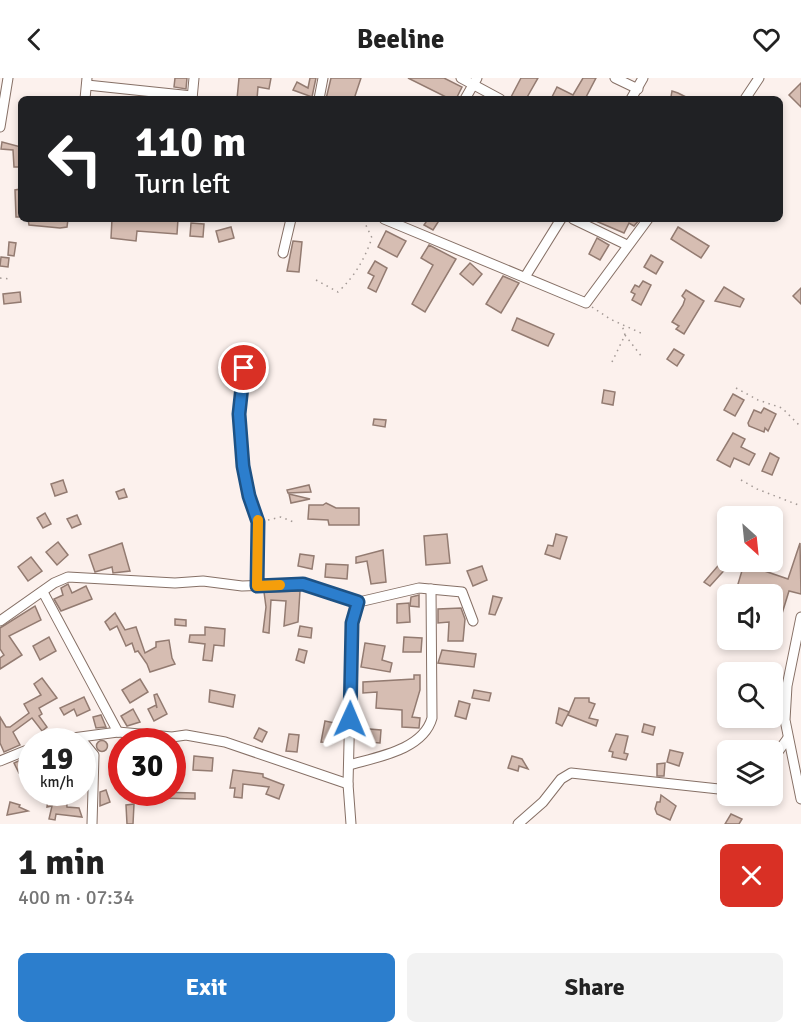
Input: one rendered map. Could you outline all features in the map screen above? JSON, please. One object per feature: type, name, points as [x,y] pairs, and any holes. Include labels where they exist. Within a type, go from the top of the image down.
[{"type":"street","points":[[0,127],[8,78]]},
{"type":"street","points":[[192,96],[194,78]]},
{"type":"street","points":[[320,96],[323,78]]},
{"type":"street","points":[[461,78],[475,81],[496,96]]},
{"type":"street","points":[[615,78],[638,89]]},
{"type":"street","points":[[633,96],[644,78]]},
{"type":"street","points":[[747,96],[759,78]]},
{"type":"street","points":[[85,96],[87,81],[180,96]]},
{"type":"street","points":[[467,96],[475,81]]},
{"type":"street","points":[[283,253],[290,222]]},
{"type":"street","points":[[400,222],[586,303],[646,222]]},
{"type":"street","points":[[525,278],[559,222]]},
{"type":"street","points":[[579,222],[627,245]]},
{"type":"street","points":[[244,368],[239,414],[243,466],[249,496],[258,522],[257,586]]},
{"type":"street","points":[[0,621],[54,583],[68,577],[174,583],[203,581],[257,586],[303,584],[358,602],[401,590],[431,589],[462,592],[473,621]]},
{"type":"street","points":[[349,765],[393,751],[417,740],[428,731],[432,718],[431,589]]},
{"type":"street","points":[[43,592],[116,728]]},
{"type":"street","points":[[351,824],[348,784],[352,623],[358,602]]},
{"type":"street","points":[[801,617],[787,686],[785,720],[801,799]]},
{"type":"street","points":[[186,735],[220,741],[348,784]]},
{"type":"street","points":[[783,745],[788,738]]},
{"type":"street","points":[[0,761],[18,754]]},
{"type":"street","points":[[518,824],[543,802],[561,778],[571,773],[717,789]]},
{"type":"street","points":[[92,824],[93,806]]},
{"type":"path","points":[[316,279],[338,292],[348,282],[364,261],[372,238],[364,222]]},
{"type":"path","points":[[0,278],[10,279]]},
{"type":"path","points":[[586,303],[643,334]]},
{"type":"path","points":[[622,324],[625,335],[642,357]]},
{"type":"path","points":[[612,362],[625,335]]},
{"type":"path","points":[[736,388],[758,400],[782,408],[801,427]]},
{"type":"path","points":[[741,480],[757,489],[801,506]]},
{"type":"path","points":[[258,522],[281,517],[296,522]]},
{"type":"building","points":[[175,78],[187,78],[186,89],[174,87]]},
{"type":"building","points":[[239,78],[271,78],[269,89],[258,87],[257,96],[237,96]]},
{"type":"building","points":[[310,78],[316,78],[312,96],[293,90],[297,82],[308,88]]},
{"type":"building","points":[[331,78],[361,78],[355,96],[327,96]]},
{"type":"building","points":[[408,78],[444,78],[462,87],[458,96],[444,96]]},
{"type":"building","points":[[521,78],[538,78],[528,96],[512,96]]},
{"type":"building","points":[[583,78],[596,78],[587,96],[552,96],[557,87],[573,95]]},
{"type":"building","points":[[801,83],[801,107],[789,95]]},
{"type":"building","points":[[672,91],[684,96],[671,96]]},
{"type":"building","points":[[2,142],[18,146],[18,167],[14,167],[13,150],[1,149]]},
{"type":"building","points":[[15,190],[18,190],[18,217],[16,217]]},
{"type":"building","points":[[28,222],[68,222],[67,227],[60,228],[29,225]]},
{"type":"building","points":[[112,222],[178,222],[177,234],[137,231],[136,241],[111,238]]},
{"type":"building","points":[[426,222],[438,222],[433,230],[424,225]]},
{"type":"building","points":[[598,222],[637,222],[634,226],[629,223],[624,233]]},
{"type":"building","points":[[191,223],[204,224],[203,237],[190,236]]},
{"type":"building","points":[[231,227],[234,238],[219,242],[216,231]]},
{"type":"building","points":[[678,227],[709,246],[701,258],[671,239]]},
{"type":"building","points":[[386,231],[406,241],[397,257],[378,247]]},
{"type":"building","points":[[597,238],[609,245],[600,260],[589,254]]},
{"type":"building","points":[[293,241],[302,242],[299,272],[287,271]]},
{"type":"building","points":[[9,242],[16,243],[14,256],[8,255]]},
{"type":"building","points":[[429,245],[456,259],[425,312],[412,304],[433,265],[421,258]]},
{"type":"building","points":[[651,255],[663,262],[656,274],[644,267]]},
{"type":"building","points":[[1,257],[9,258],[8,267],[0,266]]},
{"type":"building","points":[[375,261],[387,268],[376,292],[368,288],[374,276],[368,273]]},
{"type":"building","points":[[470,263],[482,274],[473,285],[460,274]]},
{"type":"building","points":[[503,276],[519,283],[501,313],[486,304]]},
{"type":"building","points":[[643,281],[651,285],[641,305],[632,300],[635,294],[631,292],[635,285],[639,287]]},
{"type":"building","points":[[724,287],[744,299],[740,307],[715,301]]},
{"type":"building","points":[[801,288],[801,304],[793,296]]},
{"type":"building","points":[[686,290],[704,301],[684,334],[676,329],[679,326],[672,322],[683,305],[685,299],[682,296]]},
{"type":"building","points":[[20,292],[21,302],[4,304],[3,294]]},
{"type":"building","points":[[517,318],[554,334],[548,346],[512,330]]},
{"type":"building","points":[[674,349],[684,355],[677,366],[667,359]]},
{"type":"building","points":[[604,390],[615,392],[613,405],[602,403]]},
{"type":"building","points":[[733,394],[744,400],[735,416],[724,410]]},
{"type":"building","points":[[764,408],[776,414],[768,431],[765,428],[764,432],[749,426],[748,423],[754,410],[761,413]]},
{"type":"building","points":[[374,419],[386,420],[385,427],[373,425]]},
{"type":"building","points":[[733,433],[745,439],[741,447],[755,454],[749,465],[734,458],[730,467],[717,460]]},
{"type":"building","points":[[770,453],[779,458],[772,475],[762,471]]},
{"type":"building","points":[[63,480],[67,492],[55,496],[51,484]]},
{"type":"building","points":[[309,485],[311,492],[288,493],[287,490]]},
{"type":"building","points":[[124,489],[127,497],[119,499],[116,492]]},
{"type":"building","points":[[289,494],[310,499],[291,503]]},
{"type":"building","points":[[326,503],[336,508],[359,508],[359,525],[329,525],[328,520],[308,519],[309,505]]},
{"type":"building","points":[[45,513],[51,524],[43,528],[37,518]]},
{"type":"building","points":[[77,515],[81,524],[72,528],[67,519]]},
{"type":"building","points":[[447,534],[450,563],[426,565],[424,536]]},
{"type":"building","points":[[556,534],[567,537],[560,559],[545,554],[548,545],[553,546]]},
{"type":"building","points":[[58,542],[68,555],[57,565],[46,552]]},
{"type":"building","points":[[122,543],[130,571],[113,573],[112,567],[95,572],[89,555]]},
{"type":"building","points":[[800,543],[801,594],[789,591],[783,610],[783,584],[738,584],[742,572],[767,572],[788,579]]},
{"type":"building","points":[[383,550],[386,582],[371,584],[367,561],[356,563],[356,557]]},
{"type":"building","points":[[300,554],[314,556],[312,569],[298,566]]},
{"type":"building","points":[[31,557],[42,571],[28,581],[18,567]]},
{"type":"building","points":[[326,564],[348,565],[347,579],[325,577]]},
{"type":"building","points":[[482,566],[487,580],[473,586],[467,571]]},
{"type":"building","points":[[717,567],[717,572],[723,572],[710,586],[704,582]]},
{"type":"building","points":[[68,584],[72,593],[86,586],[92,599],[61,611],[54,599],[63,595],[61,588]]},
{"type":"building","points":[[300,591],[298,622],[284,626],[286,601],[271,600],[269,633],[263,632],[266,607],[264,592]]},
{"type":"building","points":[[419,595],[419,607],[410,606],[411,597]]},
{"type":"building","points":[[493,596],[502,598],[495,615],[489,614]]},
{"type":"building","points":[[409,603],[410,622],[397,623],[397,604]]},
{"type":"building","points":[[35,606],[41,620],[9,636],[22,655],[0,669],[0,658],[4,655],[0,649],[0,628]]},
{"type":"building","points":[[461,608],[465,619],[463,641],[448,641],[449,622],[438,623],[438,609]]},
{"type":"building","points":[[115,613],[125,630],[136,627],[145,653],[156,647],[156,642],[169,640],[175,664],[150,672],[138,651],[135,652],[132,643],[126,646],[117,626],[110,630],[105,622]]},
{"type":"building","points":[[175,619],[186,620],[186,626],[175,625]]},
{"type":"building","points":[[300,626],[312,628],[311,638],[298,636]]},
{"type":"building","points":[[205,627],[225,629],[224,646],[214,645],[212,661],[203,660],[205,644],[189,642],[190,635],[205,635]]},
{"type":"building","points":[[49,637],[56,651],[40,660],[33,646]]},
{"type":"building","points":[[404,637],[422,638],[421,652],[403,652]]},
{"type":"building","points":[[365,643],[385,646],[382,660],[392,663],[390,672],[361,667]]},
{"type":"building","points":[[299,649],[307,651],[304,663],[296,660]]},
{"type":"building","points":[[442,650],[476,654],[474,667],[438,663]]},
{"type":"building","points":[[414,675],[420,675],[420,690],[412,717],[420,718],[419,728],[402,727],[402,710],[376,708],[377,692],[363,693],[363,682],[414,679]]},
{"type":"building","points":[[42,678],[57,698],[39,708],[42,714],[39,716],[47,727],[40,728],[32,718],[13,732],[18,746],[4,752],[0,743],[0,717],[6,727],[10,727],[29,713],[24,704],[41,695],[34,684]]},
{"type":"building","points":[[140,679],[148,692],[130,703],[122,690]]},
{"type":"building","points":[[210,690],[235,695],[233,707],[209,702]]},
{"type":"building","points":[[474,690],[491,693],[489,701],[472,698]]},
{"type":"building","points":[[157,694],[167,714],[154,721],[148,709],[156,705],[157,708],[154,695]]},
{"type":"building","points":[[84,697],[90,710],[77,716],[74,709],[64,715],[60,708]]},
{"type":"building","points":[[575,698],[589,698],[589,702],[595,704],[589,718],[598,720],[596,726],[568,715]]},
{"type":"building","points":[[459,701],[470,704],[466,719],[455,716]]},
{"type":"building","points":[[559,708],[569,712],[562,726],[556,723]]},
{"type":"building","points":[[133,709],[140,722],[127,726],[121,716]]},
{"type":"building","points":[[101,715],[106,727],[96,728],[93,717]]},
{"type":"building","points":[[325,721],[335,723],[332,743],[321,742]]},
{"type":"building","points":[[644,724],[655,727],[653,735],[642,732]]},
{"type":"building","points":[[259,728],[267,732],[262,742],[254,738]]},
{"type":"building","points":[[369,729],[381,730],[380,743],[368,742]]},
{"type":"building","points":[[289,734],[299,735],[297,752],[286,751]]},
{"type":"building","points":[[616,734],[628,736],[624,753],[628,754],[626,760],[612,757],[613,752],[609,751]]},
{"type":"building","points":[[102,740],[108,746],[106,750],[102,752],[98,750],[96,746],[98,742]]},
{"type":"building","points":[[670,750],[683,753],[679,766],[667,762]]},
{"type":"building","points":[[194,756],[213,758],[212,771],[193,770]]},
{"type":"building","points":[[512,756],[522,759],[528,769],[519,766],[518,771],[508,768]]},
{"type":"building","points":[[665,763],[664,776],[657,776],[657,764]]},
{"type":"building","points":[[233,770],[263,774],[263,777],[284,785],[279,799],[266,794],[269,787],[243,784],[242,798],[234,797],[235,788],[230,788]]},
{"type":"building","points":[[106,790],[108,803],[100,806],[100,792]]},
{"type":"building","points":[[186,793],[195,793],[195,799],[186,799]]},
{"type":"building","points":[[661,795],[676,806],[670,820],[657,814],[655,809],[657,802],[660,802]]},
{"type":"building","points":[[10,802],[28,811],[7,815]]},
{"type":"building","points":[[52,806],[79,808],[82,817],[56,814],[55,820],[49,819]]},
{"type":"building","points":[[126,806],[134,806],[133,824],[127,824]]},
{"type":"building","points":[[731,814],[742,819],[739,824],[725,824]]},
{"type":"slow traffic","points":[[258,520],[257,586],[280,585]]},
{"type":"route","points":[[244,368],[239,414],[243,466],[249,496],[258,522],[257,586],[311,585],[358,602],[352,623],[350,719]]}]
